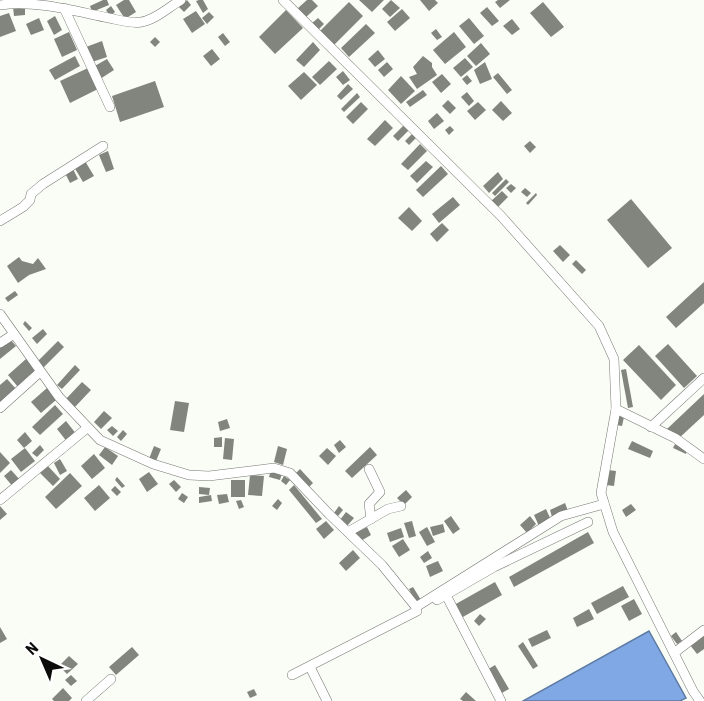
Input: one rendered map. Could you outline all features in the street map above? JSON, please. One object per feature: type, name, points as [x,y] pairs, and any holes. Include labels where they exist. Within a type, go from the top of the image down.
[{"type":"street","points":[[0,5],[11,1],[141,22],[181,0]]},
{"type":"street","points":[[283,0],[501,216],[598,326],[614,359],[616,409],[601,493],[613,532],[700,701]]},
{"type":"street","points":[[64,8],[110,107]]},
{"type":"street","points":[[0,221],[23,207],[43,184],[104,146]]},
{"type":"street","points":[[0,314],[59,398],[100,440],[171,471],[189,475],[209,476],[274,468],[282,470],[294,478],[382,565],[417,609]]},
{"type":"street","points":[[0,344],[14,334]]},
{"type":"street","points":[[0,408],[40,372]]},
{"type":"street","points":[[651,427],[704,378]]},
{"type":"street","points":[[616,409],[681,442],[704,459]]},
{"type":"street","points":[[0,500],[87,428]]},
{"type":"street","points":[[369,469],[380,492],[369,504],[371,519]]},
{"type":"street","points":[[417,609],[561,516],[604,504]]},
{"type":"street","points":[[348,532],[388,509],[401,506]]},
{"type":"street","points":[[292,675],[446,595],[494,567],[588,522]]},
{"type":"street","points":[[446,595],[501,701]]},
{"type":"street","points":[[674,652],[704,630]]},
{"type":"street","points":[[310,667],[327,701]]},
{"type":"street","points":[[86,701],[111,679]]},
{"type":"water","points":[[649,631],[686,698],[680,701],[523,701]]},
{"type":"building","points":[[107,0],[109,5],[92,12],[90,6]]},
{"type":"building","points":[[129,0],[136,12],[125,19],[116,5]]},
{"type":"building","points":[[187,0],[191,5],[184,12],[179,7]]},
{"type":"building","points":[[203,0],[208,9],[203,13],[196,1]]},
{"type":"building","points":[[307,0],[312,0],[318,6],[305,18],[297,9]]},
{"type":"building","points":[[359,0],[384,0],[372,12]]},
{"type":"building","points":[[391,0],[400,8],[390,17],[382,9]]},
{"type":"building","points":[[420,0],[435,0],[438,3],[429,11]]},
{"type":"building","points":[[510,0],[500,8],[495,2]]},
{"type":"building","points":[[349,2],[363,16],[334,45],[320,31]]},
{"type":"building","points":[[543,2],[564,27],[551,37],[530,13]]},
{"type":"building","points":[[25,6],[25,15],[14,16],[13,7]]},
{"type":"building","points":[[111,6],[115,12],[110,16],[106,10]]},
{"type":"building","points":[[487,7],[499,21],[492,26],[480,13]]},
{"type":"building","points":[[402,9],[410,18],[395,31],[387,22]]},
{"type":"building","points":[[286,10],[303,28],[275,54],[259,37]]},
{"type":"building","points":[[196,11],[205,24],[192,33],[183,19]]},
{"type":"building","points":[[209,12],[214,17],[207,24],[202,18]]},
{"type":"building","points":[[9,13],[16,31],[0,37],[0,16]]},
{"type":"building","points":[[55,16],[62,30],[54,35],[47,21]]},
{"type":"building","points":[[39,18],[44,30],[31,35],[26,24]]},
{"type":"building","points":[[318,18],[324,24],[317,31],[311,24]]},
{"type":"building","points":[[469,18],[484,36],[474,44],[459,26]]},
{"type":"building","points":[[512,19],[520,29],[512,35],[503,26]]},
{"type":"building","points":[[366,24],[375,33],[349,57],[341,48]]},
{"type":"building","points":[[436,29],[442,37],[437,40],[431,33]]},
{"type":"building","points":[[69,32],[77,50],[62,57],[54,39]]},
{"type":"building","points":[[454,32],[466,47],[445,64],[433,50]]},
{"type":"building","points":[[223,33],[230,42],[225,46],[218,37]]},
{"type":"building","points":[[155,37],[160,42],[155,47],[150,42]]},
{"type":"building","points":[[102,41],[107,57],[92,62],[86,47]]},
{"type":"building","points":[[313,42],[320,50],[304,67],[296,60]]},
{"type":"building","points":[[481,43],[490,54],[476,66],[467,56]]},
{"type":"building","points":[[212,49],[220,59],[211,66],[203,56]]},
{"type":"building","points":[[378,50],[385,59],[375,67],[368,59]]},
{"type":"building","points":[[75,56],[80,66],[55,80],[49,70]]},
{"type":"building","points":[[423,56],[432,63],[437,75],[417,89],[409,77],[417,74],[413,67]]},
{"type":"building","points":[[465,58],[473,67],[461,77],[453,68]]},
{"type":"building","points":[[107,59],[114,70],[100,79],[93,67]]},
{"type":"building","points":[[329,61],[337,69],[320,85],[312,77]]},
{"type":"building","points":[[387,62],[393,69],[384,77],[378,70]]},
{"type":"building","points":[[485,62],[492,79],[480,84],[474,70]]},
{"type":"building","points":[[88,68],[98,89],[70,103],[60,81]]},
{"type":"building","points":[[343,71],[350,80],[343,85],[336,77]]},
{"type":"building","points":[[304,72],[317,85],[301,100],[288,86]]},
{"type":"building","points":[[498,73],[512,90],[507,94],[493,77]]},
{"type":"building","points":[[442,74],[451,84],[441,93],[432,82]]},
{"type":"building","points":[[467,75],[472,81],[467,85],[462,79]]},
{"type":"building","points":[[401,76],[415,91],[401,104],[388,90]]},
{"type":"building","points":[[155,81],[164,107],[120,122],[112,96]]},
{"type":"building","points":[[348,84],[353,89],[341,100],[337,96]]},
{"type":"building","points":[[423,90],[427,95],[410,107],[406,102]]},
{"type":"building","points":[[467,92],[474,101],[469,106],[461,97]]},
{"type":"building","points":[[357,93],[360,97],[344,112],[341,109]]},
{"type":"building","points":[[448,100],[456,108],[450,114],[442,106]]},
{"type":"building","points":[[501,101],[512,113],[503,121],[492,110]]},
{"type":"building","points":[[361,102],[368,109],[353,124],[346,117]]},
{"type":"building","points":[[478,102],[486,110],[475,120],[467,111]]},
{"type":"building","points":[[437,113],[444,121],[434,129],[428,121]]},
{"type":"building","points":[[385,120],[393,128],[375,146],[367,139]]},
{"type":"building","points":[[405,124],[410,129],[398,141],[393,136]]},
{"type":"building","points":[[450,126],[454,130],[449,135],[445,130]]},
{"type":"building","points":[[413,133],[417,137],[409,145],[405,141]]},
{"type":"building","points":[[530,141],[536,147],[530,153],[524,146]]},
{"type":"building","points":[[420,144],[427,151],[408,170],[401,164]]},
{"type":"building","points":[[108,151],[114,169],[106,172],[99,155]]},
{"type":"building","points":[[85,161],[94,176],[83,182],[74,167]]},
{"type":"building","points":[[426,161],[433,167],[417,183],[410,176]]},
{"type":"building","points":[[441,166],[448,174],[423,197],[416,190]]},
{"type":"building","points":[[73,169],[78,179],[70,183],[65,173]]},
{"type":"building","points":[[498,172],[503,179],[489,193],[483,186]]},
{"type":"building","points":[[506,179],[509,182],[495,196],[492,193]]},
{"type":"building","points":[[511,184],[516,188],[511,193],[506,188]]},
{"type":"building","points":[[525,188],[531,193],[527,197],[521,192]]},
{"type":"building","points":[[502,191],[508,197],[496,209],[490,202]]},
{"type":"building","points":[[536,193],[537,195],[528,205],[526,203]]},
{"type":"building","points":[[453,197],[460,205],[439,223],[432,214]]},
{"type":"building","points":[[631,199],[672,248],[648,268],[607,220]]},
{"type":"building","points":[[409,207],[422,221],[412,231],[398,218]]},
{"type":"building","points":[[442,223],[449,230],[437,242],[430,234]]},
{"type":"building","points":[[560,245],[570,255],[563,262],[553,251]]},
{"type":"building","points":[[19,257],[22,261],[33,264],[38,258],[46,269],[29,275],[18,283],[7,266]]},
{"type":"building","points":[[576,260],[586,270],[582,274],[572,264]]},
{"type":"building","points":[[704,282],[704,303],[676,328],[666,317]]},
{"type":"building","points":[[15,291],[18,295],[8,302],[5,298]]},
{"type":"building","points":[[25,321],[32,328],[29,331],[23,324]]},
{"type":"building","points":[[43,329],[47,334],[37,344],[32,338]]},
{"type":"building","points":[[9,338],[16,346],[0,359],[0,345]]},
{"type":"building","points":[[58,341],[64,347],[43,368],[37,362]]},
{"type":"building","points":[[668,344],[697,376],[684,388],[655,356]]},
{"type":"building","points":[[639,345],[676,385],[661,400],[623,360]]},
{"type":"building","points":[[26,359],[36,371],[18,387],[8,375]]},
{"type":"building","points":[[75,365],[80,370],[62,389],[57,385]]},
{"type":"building","points":[[626,369],[633,407],[628,408],[621,370]]},
{"type":"building","points":[[7,379],[17,390],[0,403],[0,385]]},
{"type":"building","points":[[82,382],[91,390],[74,408],[65,400]]},
{"type":"building","points":[[47,388],[56,400],[41,413],[31,402]]},
{"type":"building","points":[[704,394],[704,415],[678,439],[667,429]]},
{"type":"building","points":[[175,401],[189,403],[184,432],[170,430]]},
{"type":"building","points":[[55,405],[63,414],[40,435],[32,427]]},
{"type":"building","points":[[104,411],[112,418],[101,429],[94,422]]},
{"type":"building","points":[[617,415],[624,417],[622,426],[616,425]]},
{"type":"building","points":[[227,419],[230,428],[220,431],[218,422]]},
{"type":"building","points":[[66,421],[77,435],[68,443],[57,429]]},
{"type":"building","points":[[112,426],[118,431],[113,436],[107,430]]},
{"type":"building","points":[[123,430],[127,434],[121,441],[117,437]]},
{"type":"building","points":[[25,432],[32,441],[24,448],[17,440]]},
{"type":"building","points":[[222,437],[222,447],[214,447],[214,438]]},
{"type":"building","points":[[225,438],[234,439],[232,460],[223,459]]},
{"type":"building","points":[[340,440],[346,447],[339,453],[334,445]]},
{"type":"building","points":[[632,441],[653,451],[650,458],[628,449]]},
{"type":"building","points":[[675,444],[687,450],[686,454],[673,448]]},
{"type":"building","points":[[40,445],[44,450],[37,457],[32,453]]},
{"type":"building","points":[[154,446],[161,449],[156,461],[149,459]]},
{"type":"building","points":[[278,446],[287,449],[283,465],[274,462]]},
{"type":"building","points":[[105,447],[118,456],[112,465],[99,455]]},
{"type":"building","points":[[370,447],[377,455],[352,478],[345,471]]},
{"type":"building","points":[[25,448],[35,461],[21,472],[11,459]]},
{"type":"building","points":[[327,448],[336,456],[328,465],[319,456]]},
{"type":"building","points":[[0,452],[10,463],[0,473]]},
{"type":"building","points":[[94,454],[105,468],[92,479],[81,466]]},
{"type":"building","points":[[60,459],[67,471],[60,475],[54,463]]},
{"type":"building","points":[[47,465],[60,479],[53,486],[39,472]]},
{"type":"building","points":[[300,469],[313,483],[308,488],[295,474]]},
{"type":"building","points":[[11,470],[21,481],[14,488],[4,476]]},
{"type":"building","points":[[271,470],[282,473],[280,480],[269,477]]},
{"type":"building","points":[[608,470],[616,471],[614,486],[606,485]]},
{"type":"building","points":[[149,472],[158,484],[147,492],[139,479]]},
{"type":"building","points":[[70,473],[82,486],[56,509],[45,497]]},
{"type":"building","points":[[250,475],[264,476],[262,496],[248,495]]},
{"type":"building","points":[[284,476],[290,480],[286,485],[281,481]]},
{"type":"building","points":[[117,477],[125,486],[122,488],[115,480]]},
{"type":"building","points":[[174,480],[181,487],[176,492],[169,484]]},
{"type":"building","points":[[231,480],[245,480],[245,497],[231,497]]},
{"type":"building","points":[[99,485],[110,498],[95,511],[84,498]]},
{"type":"building","points":[[294,485],[322,519],[316,523],[289,490]]},
{"type":"building","points":[[115,486],[121,492],[117,496],[111,490]]},
{"type":"building","points":[[199,487],[210,488],[209,495],[199,494]]},
{"type":"building","points":[[406,490],[412,497],[404,505],[397,498]]},
{"type":"building","points":[[182,493],[188,497],[184,503],[178,499]]},
{"type":"building","points":[[227,494],[229,502],[219,504],[217,495]]},
{"type":"building","points":[[211,495],[212,501],[199,503],[199,497]]},
{"type":"building","points":[[278,499],[282,503],[277,510],[272,506]]},
{"type":"building","points":[[241,500],[244,507],[239,509],[236,501]]},
{"type":"building","points":[[565,503],[568,511],[552,517],[550,510]]},
{"type":"building","points":[[631,504],[636,510],[626,517],[622,510]]},
{"type":"building","points":[[0,506],[7,514],[0,520]]},
{"type":"building","points":[[339,506],[343,510],[338,516],[334,513]]},
{"type":"building","points":[[546,509],[551,520],[539,526],[534,515]]},
{"type":"building","points":[[346,512],[354,518],[347,526],[340,520]]},
{"type":"building","points":[[451,516],[460,529],[453,534],[444,521]]},
{"type":"building","points":[[530,516],[536,524],[527,533],[520,525]]},
{"type":"building","points":[[326,521],[334,530],[324,539],[316,529]]},
{"type":"building","points":[[412,521],[416,536],[409,538],[404,523]]},
{"type":"building","points":[[443,524],[445,532],[433,536],[430,527]]},
{"type":"building","points":[[367,527],[371,535],[359,542],[355,533]]},
{"type":"building","points":[[427,527],[435,542],[427,546],[419,532]]},
{"type":"building","points":[[401,528],[404,537],[390,542],[387,533]]},
{"type":"building","points":[[588,532],[594,543],[514,587],[509,577]]},
{"type":"building","points":[[403,539],[410,550],[399,557],[392,546]]},
{"type":"building","points":[[353,550],[360,558],[346,571],[339,563]]},
{"type":"building","points":[[428,551],[432,558],[424,563],[420,557]]},
{"type":"building","points":[[438,561],[443,571],[430,577],[426,566]]},
{"type":"building","points":[[495,582],[502,595],[461,618],[454,605]]},
{"type":"building","points":[[623,586],[629,597],[597,614],[591,603]]},
{"type":"building","points":[[413,587],[421,600],[416,603],[409,589]]},
{"type":"building","points":[[634,599],[642,614],[629,621],[621,606]]},
{"type":"building","points":[[589,609],[594,619],[577,627],[573,618]]},
{"type":"building","points":[[480,614],[486,619],[479,626],[474,621]]},
{"type":"building","points":[[0,627],[7,639],[0,643]]},
{"type":"building","points":[[547,630],[551,638],[532,647],[528,639]]},
{"type":"building","points":[[676,632],[682,641],[677,644],[671,636]]},
{"type":"building","points":[[704,635],[704,649],[697,654],[690,645]]},
{"type":"building","points":[[523,642],[538,666],[533,669],[518,646]]},
{"type":"building","points":[[132,647],[139,655],[116,675],[109,667]]},
{"type":"building","points":[[69,656],[78,664],[67,674],[59,666]]},
{"type":"building","points":[[495,665],[509,689],[500,694],[487,670]]},
{"type":"building","points":[[71,675],[77,681],[71,686],[65,680]]},
{"type":"building","points":[[63,688],[72,698],[69,701],[54,701],[52,699]]},
{"type":"building","points":[[254,689],[257,695],[250,698],[247,692]]},
{"type":"building","points":[[466,692],[476,701],[460,699]]}]
